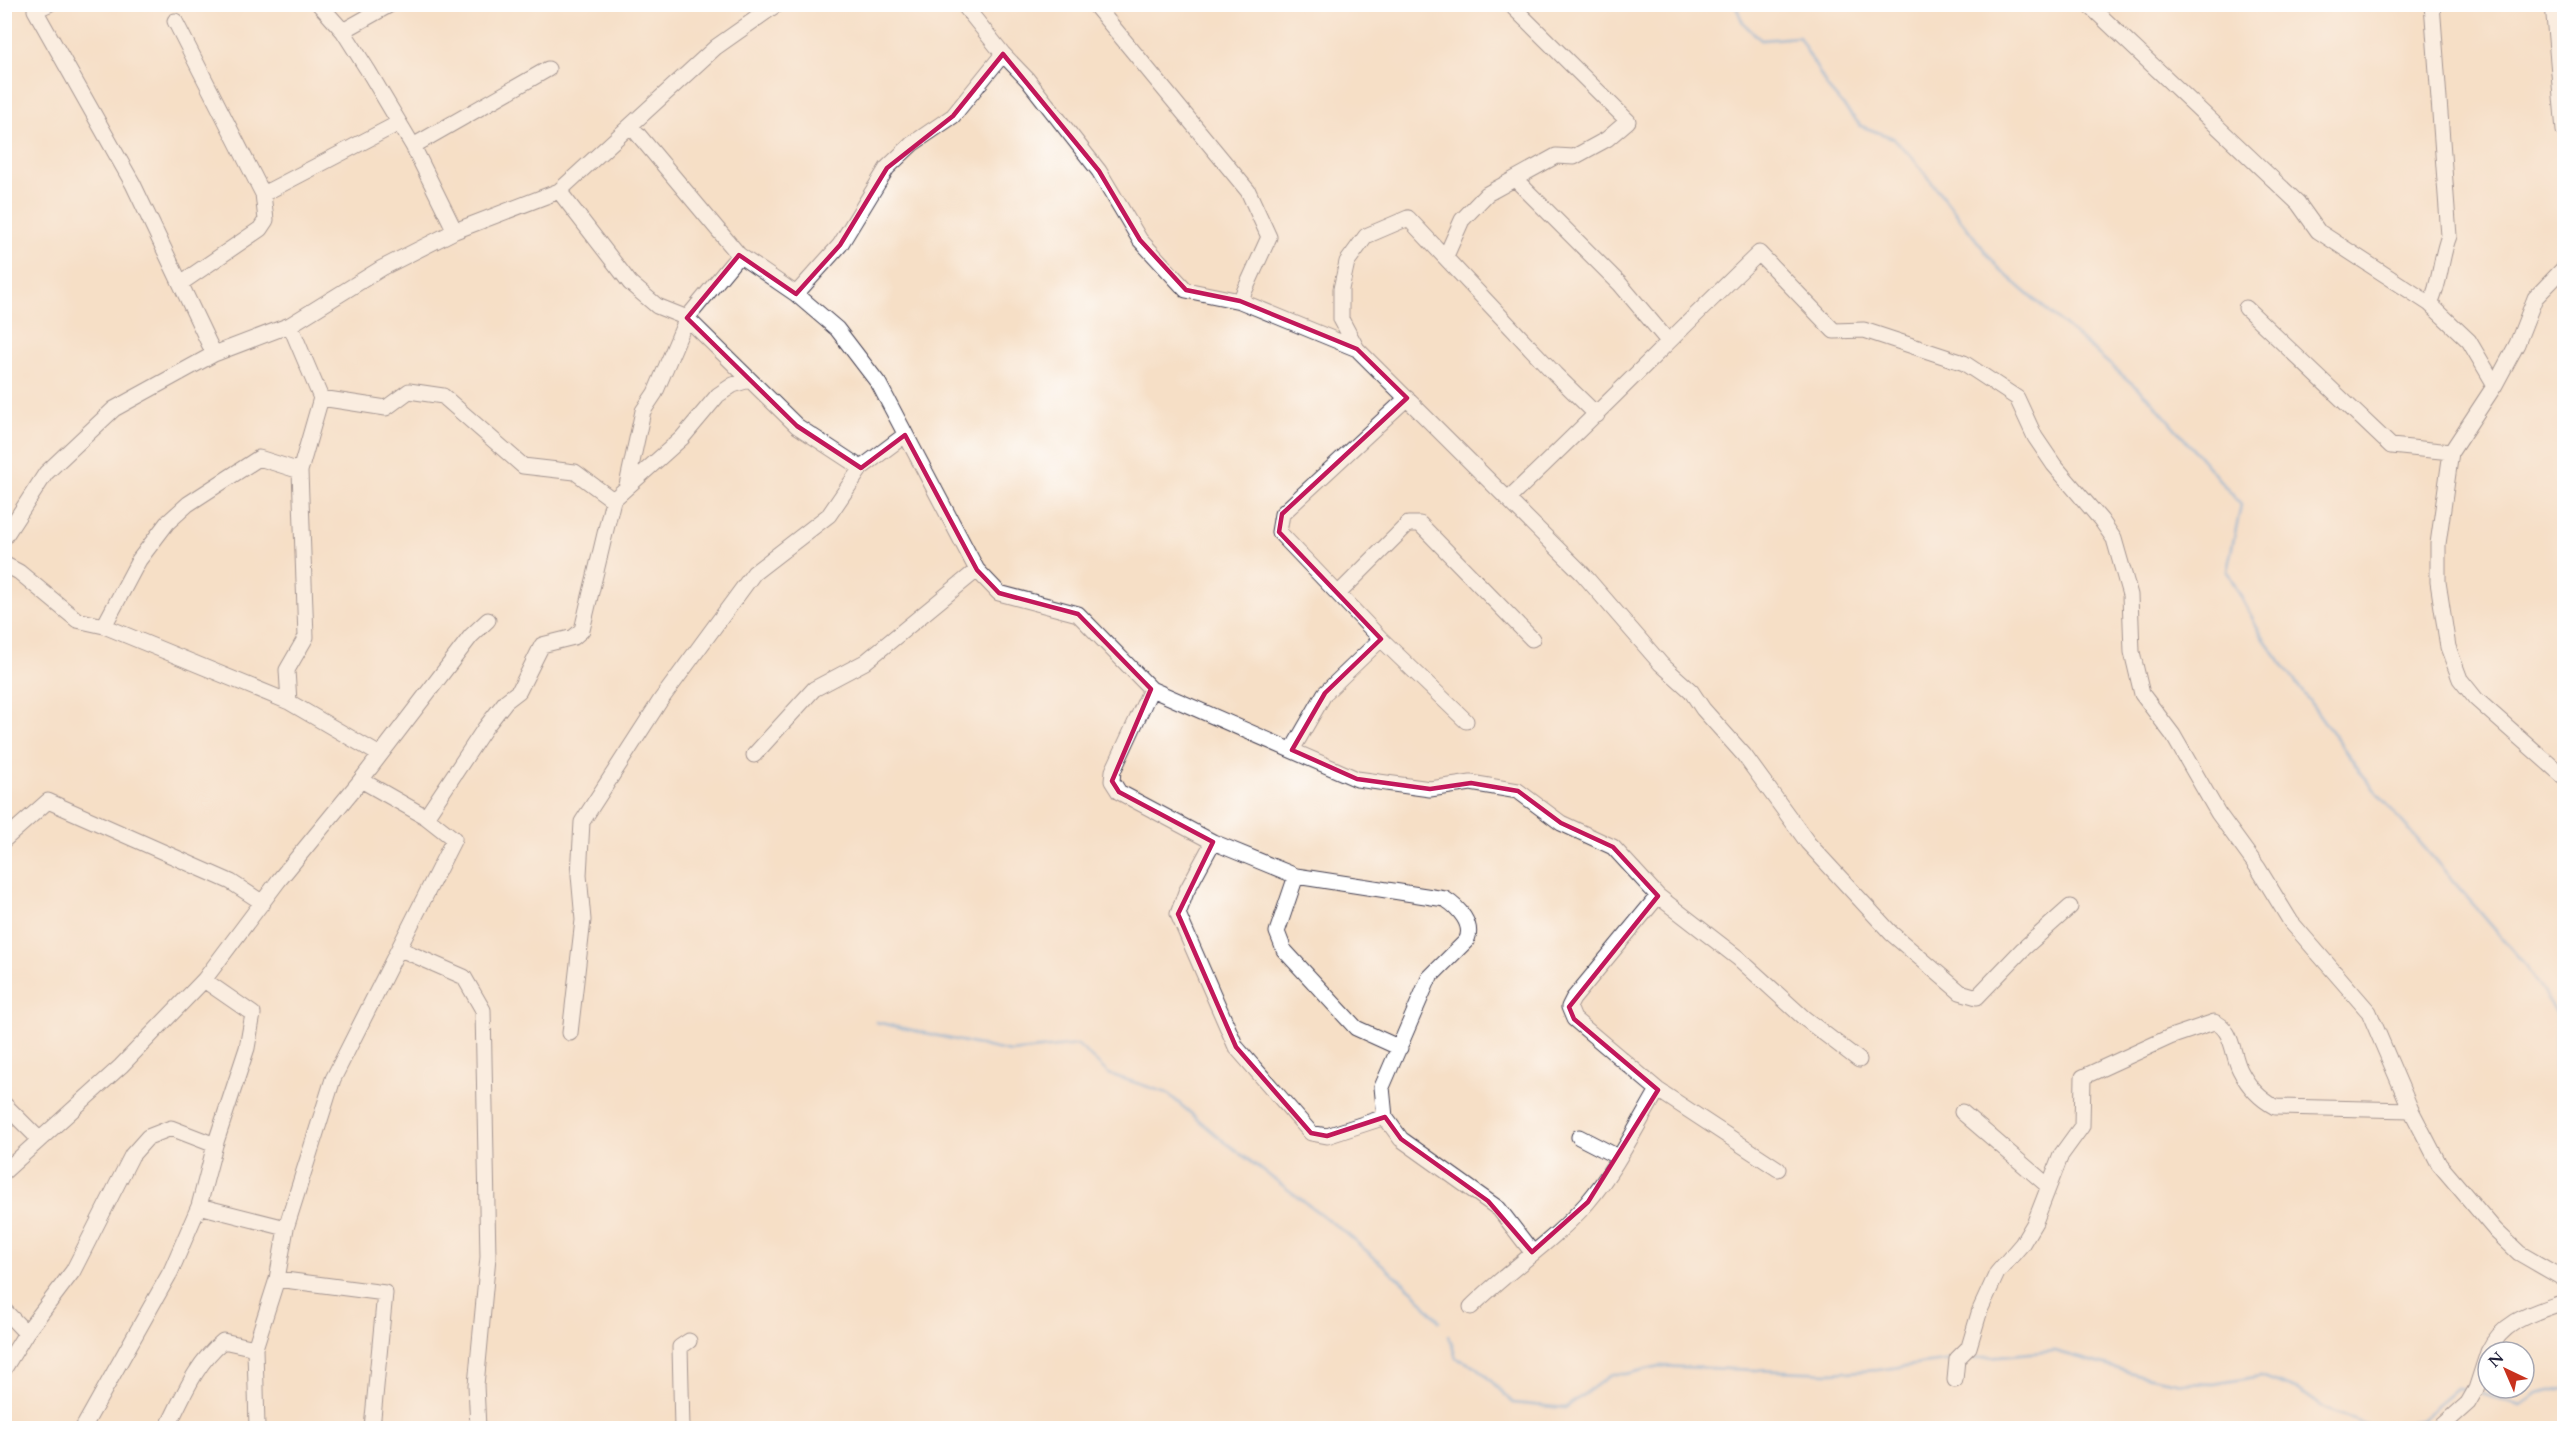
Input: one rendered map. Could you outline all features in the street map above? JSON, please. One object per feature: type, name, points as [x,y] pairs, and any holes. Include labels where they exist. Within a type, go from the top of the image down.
[{"type":"street","points":[[48,4],[35,10],[133,184],[214,354]]},
{"type":"street","points":[[319,4],[343,31],[397,124],[413,146],[455,231]]},
{"type":"street","points":[[343,31],[391,4]]},
{"type":"street","points":[[4,538],[46,473],[114,409],[214,354],[290,325],[382,268],[455,231],[559,191],[716,47],[777,4]]},
{"type":"street","points":[[963,4],[1003,54],[1027,79],[1099,171],[1140,240],[1186,290],[1240,301],[1357,349]]},
{"type":"street","points":[[1094,4],[1248,191],[1269,237],[1240,301]]},
{"type":"street","points":[[1446,256],[1462,220],[1487,194],[1556,156],[1574,156],[1607,139],[1628,122],[1510,4]]},
{"type":"street","points":[[2088,4],[2298,203],[2318,231],[2430,304],[2469,341],[2495,385]]},
{"type":"street","points":[[2430,304],[2435,295],[2440,259],[2448,236],[2433,4]]},
{"type":"street","points":[[2553,4],[2565,131]]},
{"type":"street","points":[[176,21],[263,194],[266,220],[260,229],[181,283]]},
{"type":"street","points":[[796,294],[840,245],[887,168],[912,144],[952,116],[1003,54]]},
{"type":"street","points":[[413,146],[548,69]]},
{"type":"street","points":[[263,194],[397,124]]},
{"type":"street","points":[[632,126],[739,255],[796,294],[837,329],[879,384],[976,570],[999,593],[1078,614],[1151,689],[1357,778],[1430,789],[1471,783],[1518,791],[1561,823],[1613,847],[1658,896],[1738,958],[1804,1018],[1859,1060]]},
{"type":"street","points":[[1515,179],[1613,277],[1668,340]]},
{"type":"street","points":[[559,191],[630,283],[657,306],[687,318],[713,340],[748,380],[797,426],[861,468]]},
{"type":"street","points":[[1597,415],[1555,374],[1408,218],[1366,236],[1347,262],[1341,289],[1341,319],[1357,349],[1509,498],[1604,596],[1661,664],[1691,691],[1703,709],[1744,755],[1808,843],[1891,933],[1960,992],[1977,997],[2023,949],[2070,907]]},
{"type":"street","points":[[1509,498],[1597,415],[1668,340],[1759,253],[1834,331],[1864,330],[1964,363],[2017,398],[2024,417],[2054,465],[2102,520],[2114,539],[2130,595],[2132,652],[2142,694],[2172,735],[2218,813],[2258,868],[2291,921],[2369,1012],[2411,1110],[2439,1164],[2496,1231],[2519,1253],[2565,1279]]},
{"type":"street","points":[[627,485],[644,411],[656,393],[687,318],[739,255]]},
{"type":"street","points":[[2565,268],[2535,298],[2517,344],[2495,385],[2451,452],[2438,544],[2438,582],[2448,647],[2460,679],[2476,699],[2565,777]]},
{"type":"street","points":[[2246,308],[2391,446],[2451,452]]},
{"type":"street","points":[[289,702],[287,670],[306,637],[300,471],[321,398],[290,325]]},
{"type":"street","points":[[426,817],[485,728],[506,701],[519,691],[542,645],[574,638],[582,630],[613,500],[627,485],[682,438],[718,395],[733,385],[748,380]]},
{"type":"street","points":[[321,398],[386,408],[409,391],[443,396],[523,466],[575,472],[613,500]]},
{"type":"street","points":[[1407,398],[1282,514],[1279,532],[1381,639],[1466,721]]},
{"type":"street","points":[[570,1033],[583,920],[579,875],[582,822],[660,701],[754,573],[829,515],[861,468],[905,435]]},
{"type":"street","points":[[104,626],[139,560],[167,523],[188,504],[259,458],[300,471]]},
{"type":"street","points":[[1339,593],[1408,524],[1420,525],[1532,639]]},
{"type":"street","points":[[4,564],[19,572],[77,620],[104,626],[289,702],[380,755]]},
{"type":"street","points":[[754,755],[814,689],[865,662],[976,570]]},
{"type":"street","points":[[4,1172],[121,1066],[204,980],[362,780],[471,636],[488,620]]},
{"type":"street","points":[[1292,750],[1324,693],[1381,639]]},
{"type":"street","points":[[1151,689],[1113,771],[1112,781],[1119,792],[1213,842],[1296,876],[1445,898],[1454,904],[1467,923],[1469,935],[1466,941],[1429,978],[1382,1087],[1385,1117],[1401,1139],[1499,1209],[1532,1252]]},
{"type":"street","points":[[257,1428],[255,1348],[277,1279],[286,1228],[333,1079],[454,838],[426,817],[362,780]]},
{"type":"street","points":[[4,840],[48,801],[231,882],[263,903]]},
{"type":"street","points":[[1213,842],[1186,892],[1178,914],[1236,1047],[1311,1133],[1327,1136],[1385,1117]]},
{"type":"street","points":[[1296,876],[1277,932],[1284,950],[1356,1028],[1400,1048]]},
{"type":"street","points":[[1658,896],[1573,999],[1569,1007],[1574,1019],[1658,1090],[1778,1169]]},
{"type":"street","points":[[400,949],[464,977],[483,1010],[488,1257],[476,1385],[478,1428]]},
{"type":"street","points":[[83,1428],[171,1271],[199,1206],[215,1145],[247,1048],[252,1014],[204,980]]},
{"type":"street","points":[[1955,1380],[1957,1359],[1969,1347],[1980,1310],[1997,1273],[2022,1244],[2035,1222],[2047,1185],[2061,1155],[2082,1126],[2083,1077],[2161,1040],[2214,1022],[2226,1030],[2245,1078],[2262,1100],[2275,1107],[2364,1107],[2411,1110]]},
{"type":"street","points":[[1471,1307],[1532,1252],[1554,1236],[1588,1202],[1658,1090]]},
{"type":"street","points":[[4,1104],[39,1139]]},
{"type":"street","points":[[1962,1112],[2047,1185]]},
{"type":"street","points":[[4,1369],[26,1333],[73,1271],[132,1155],[148,1137],[171,1128],[215,1145]]},
{"type":"street","points":[[1579,1137],[1618,1156]]},
{"type":"street","points":[[199,1206],[286,1228]]},
{"type":"street","points":[[277,1279],[385,1293],[372,1428]]},
{"type":"street","points":[[2496,1340],[2514,1321],[2565,1302]]},
{"type":"street","points":[[4,1310],[26,1333]]},
{"type":"street","points":[[167,1428],[199,1365],[213,1349],[223,1341],[255,1348]]},
{"type":"street","points":[[682,1428],[680,1347],[689,1341]]},
{"type":"street","points":[[2440,1428],[2468,1403],[2476,1389]]},
{"type":"highlighted area","points":[[1003,54],[1099,171],[1140,240],[1186,290],[1240,301],[1357,349],[1407,398],[1282,514],[1279,532],[1381,639],[1325,693],[1292,750],[1357,779],[1430,789],[1471,783],[1518,791],[1561,823],[1613,847],[1658,896],[1569,1007],[1574,1019],[1658,1090],[1588,1202],[1532,1252],[1488,1201],[1401,1139],[1385,1117],[1327,1136],[1311,1133],[1236,1047],[1178,914],[1213,842],[1119,792],[1112,781],[1151,689],[1078,614],[999,593],[977,570],[905,435],[861,468],[797,426],[687,318],[739,255],[796,294],[840,245],[887,168],[953,116]]},
{"type":"waterway","points":[[1735,4],[1743,23],[1761,40],[1799,37],[1828,88],[1861,126],[1893,138],[1912,157],[1999,269],[2151,400],[2241,505],[2227,571],[2262,636],[2368,782],[2521,960],[2557,1013],[2555,1067],[2564,1117]]},
{"type":"waterway","points":[[876,1022],[1010,1052],[1078,1045],[1109,1074],[1167,1093],[1221,1139],[1347,1234],[1413,1291],[1439,1321]]},
{"type":"waterway","points":[[1449,1336],[1456,1358],[1477,1367],[1513,1403],[1565,1408],[1612,1374],[1626,1374],[1659,1366],[1830,1373],[1877,1370],[1952,1360]]},
{"type":"waterway","points":[[1965,1359],[2055,1351],[2140,1375],[2182,1383],[2214,1384],[2261,1376],[2299,1390],[2327,1410],[2371,1425],[2395,1425],[2421,1420],[2457,1389],[2465,1390]]},
{"type":"waterway","points":[[2536,1395],[2564,1388]]},
{"type":"waterway","points":[[2503,1400],[2521,1405],[2528,1400]]}]
